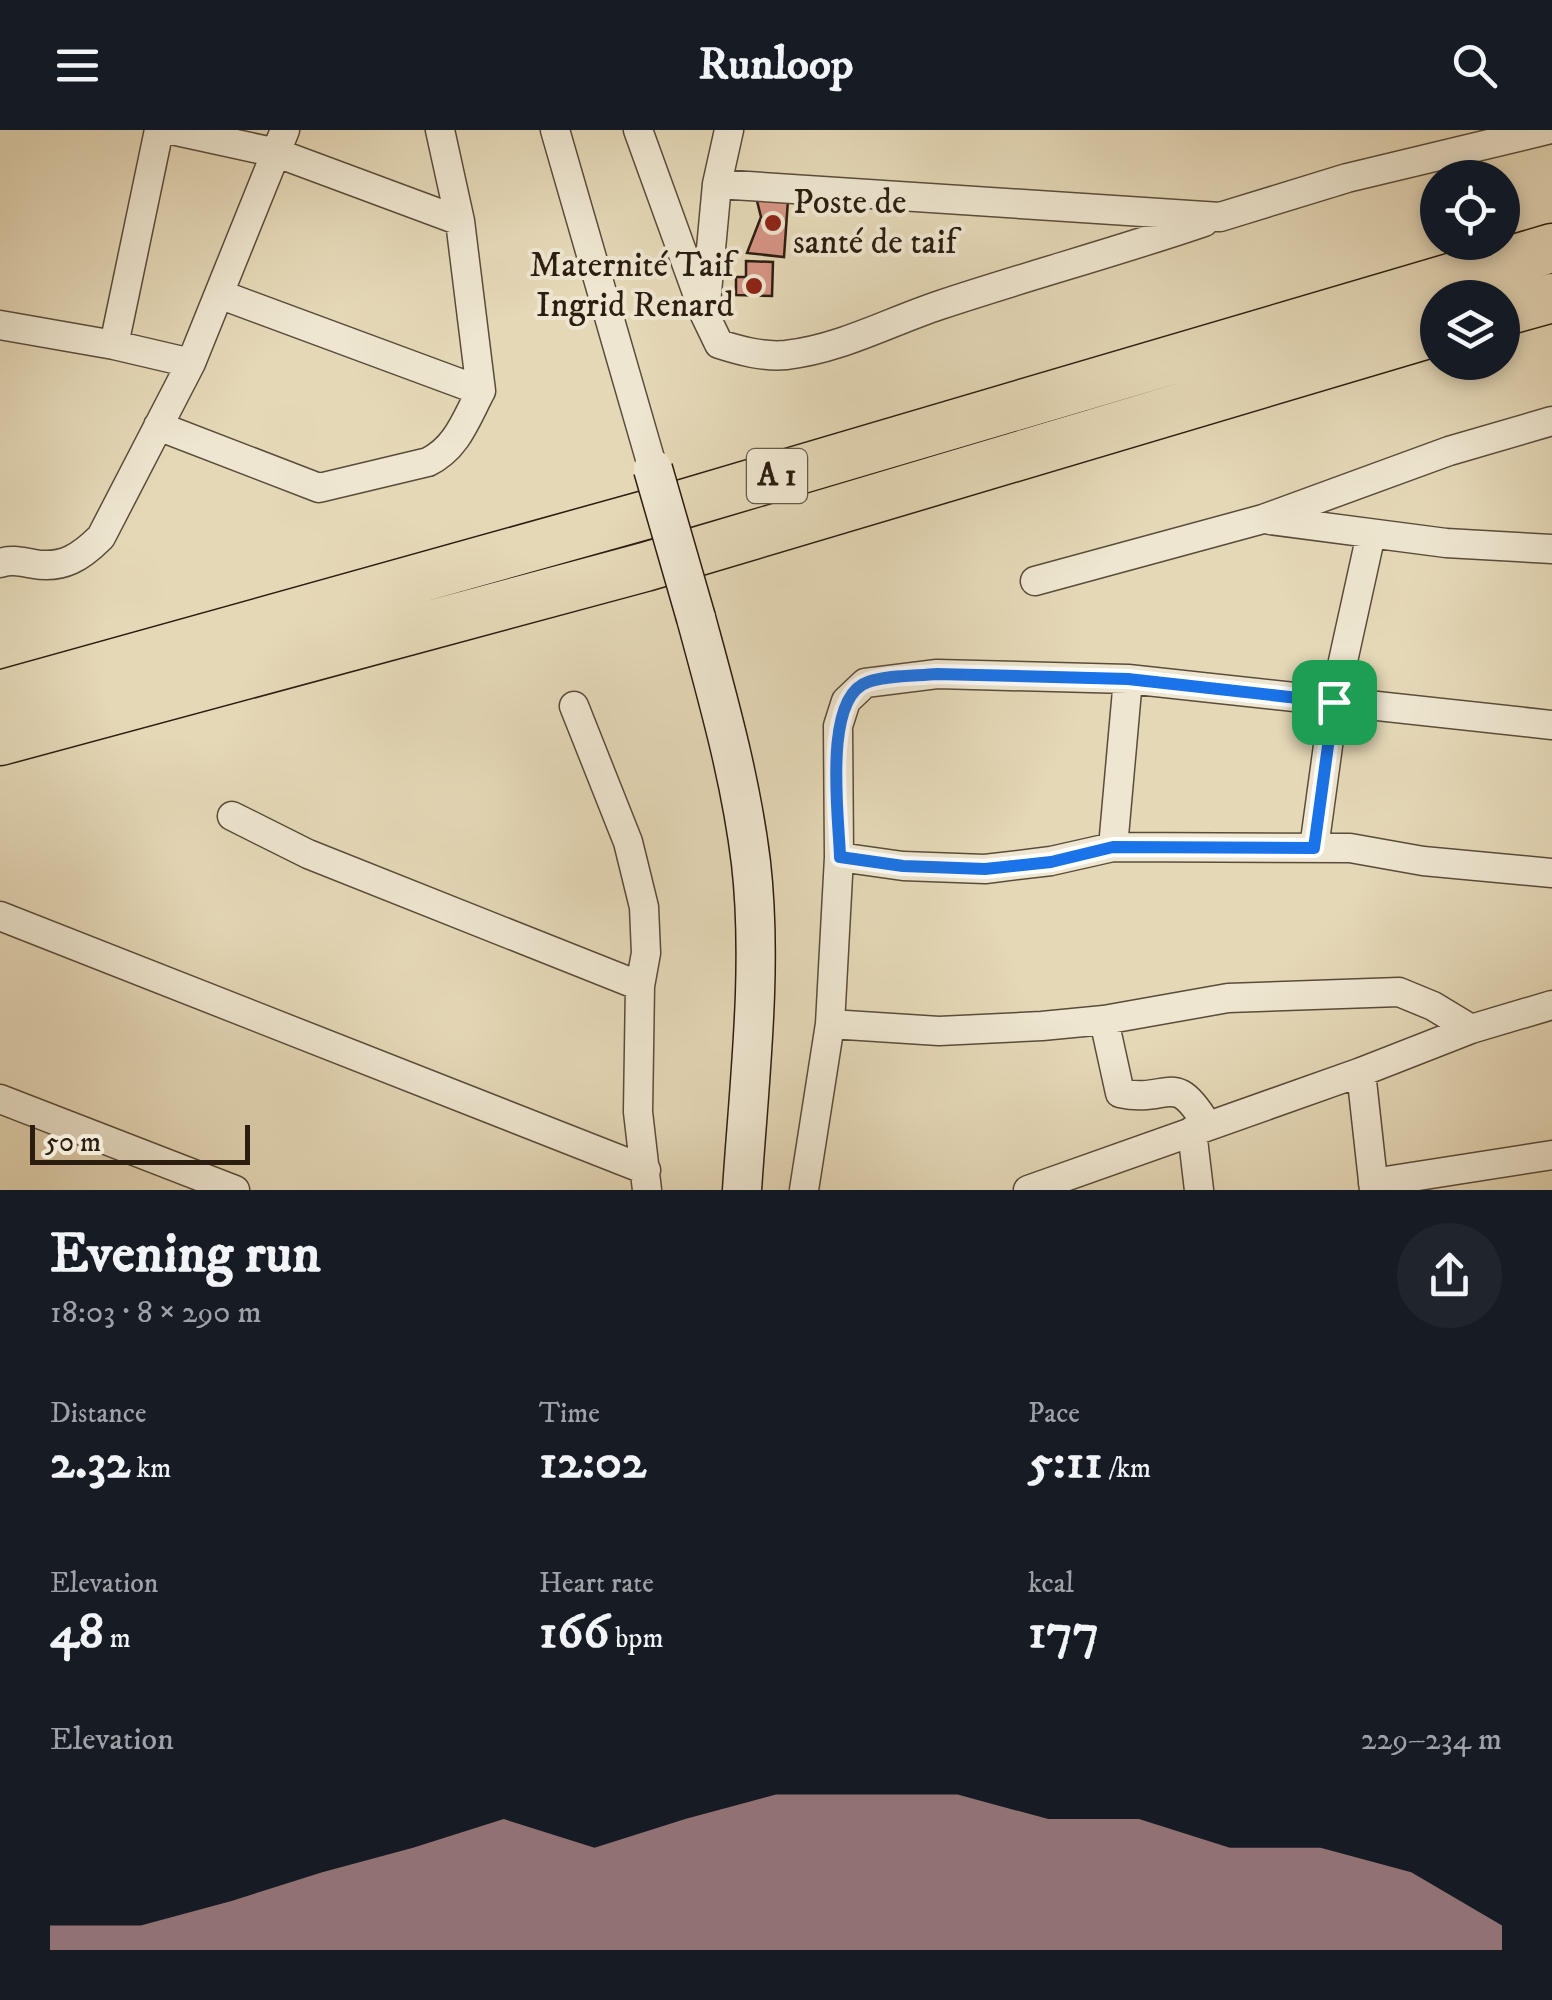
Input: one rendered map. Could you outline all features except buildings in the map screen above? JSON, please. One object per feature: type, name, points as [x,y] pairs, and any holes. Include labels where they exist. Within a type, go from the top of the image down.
[{"type":"highway","name":"A 1","points":[[0,695],[649,514],[1552,248]]},
{"type":"highway","points":[[1520,307],[1552,298]]},
{"type":"highway","name":"A 1","points":[[0,741],[645,567],[1420,336]]},
{"type":"street","points":[[114,345],[159,130]]},
{"type":"street","points":[[172,130],[281,141],[460,221]]},
{"type":"street","points":[[158,426],[319,488],[428,462],[452,448],[481,391],[460,221],[440,130]]},
{"type":"street","points":[[555,130],[696,618],[737,778],[751,865],[755,939],[742,1190]]},
{"type":"street","points":[[638,130],[719,344],[749,354],[786,355],[843,342],[938,306],[1346,178],[1547,130]]},
{"type":"street","points":[[705,314],[717,184],[729,130]]},
{"type":"street","points":[[3,559],[46,566],[78,560],[101,538],[191,364],[281,141]]},
{"type":"street","points":[[717,184],[1220,217]]},
{"type":"street","points":[[219,294],[481,391]]},
{"type":"street","points":[[0,325],[114,345],[191,364]]},
{"type":"street","points":[[1036,582],[1263,519],[1449,452],[1552,422]]},
{"type":"street","points":[[1263,519],[1446,543],[1552,548]]},
{"type":"street","points":[[1314,848],[1334,702],[1371,534]]},
{"type":"street","points":[[804,1190],[830,1024],[840,857],[838,726],[846,701],[865,682],[937,674],[1128,679],[1552,725]]},
{"type":"street","points":[[1113,847],[1128,679]]},
{"type":"street","points":[[0,916],[646,1180],[638,1112],[640,986],[646,953],[644,908],[628,842],[574,706]]},
{"type":"street","points":[[232,816],[308,854],[640,986]]},
{"type":"street","points":[[840,857],[903,866],[985,869],[1051,862],[1113,847],[1350,848],[1423,861],[1552,873]]},
{"type":"street","points":[[830,1024],[939,1031],[1104,1020],[1228,998],[1399,992],[1471,1029]]},
{"type":"street","points":[[1028,1190],[1471,1029],[1552,1005]]},
{"type":"street","points":[[1104,1020],[1120,1093],[1134,1096],[1178,1091],[1190,1098],[1199,1128],[1199,1190]]},
{"type":"street","points":[[1361,1072],[1373,1186],[1552,1156]]},
{"type":"street","points":[[0,1099],[236,1190]]},
{"type":"place","name":"Poste de santé de taif","points":[[773,223]]},
{"type":"place","name":"Maternité Taif Ingrid Renard","points":[[754,286]]},
{"type":"route","points":[[937,674],[1128,679],[1334,702],[1314,848],[1113,847],[1051,862],[985,869],[903,866],[840,857],[838,726],[846,701],[865,682],[937,674]]}]
